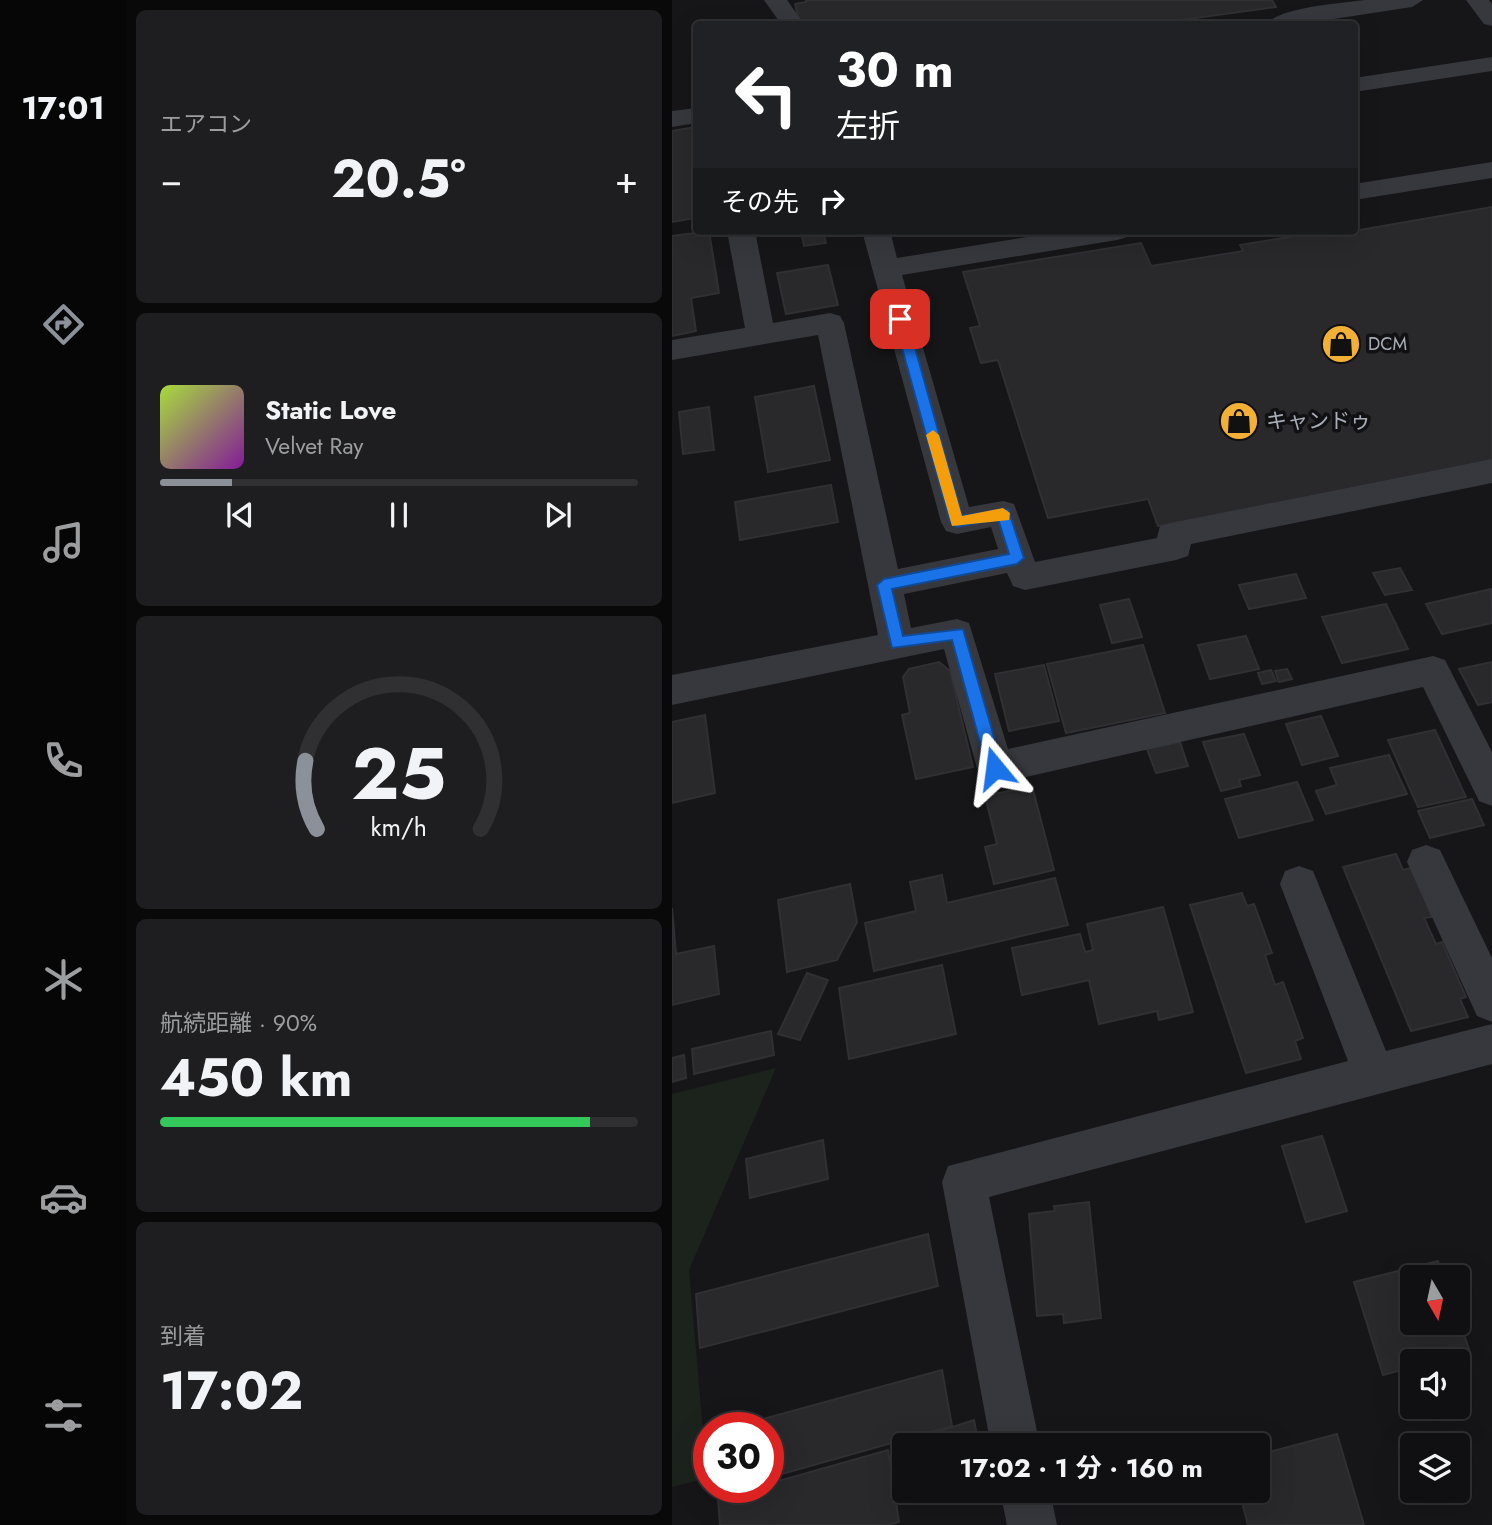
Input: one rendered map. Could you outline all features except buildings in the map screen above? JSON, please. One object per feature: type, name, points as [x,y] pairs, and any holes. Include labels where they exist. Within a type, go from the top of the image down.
[{"type":"street","points":[[775,0],[790,21]]},
{"type":"street","points":[[1290,14],[1412,0]]},
{"type":"street","points":[[1477,0],[1492,19]]},
{"type":"street","points":[[1358,85],[1488,76]]},
{"type":"street","points":[[672,119],[693,116]]},
{"type":"street","points":[[1358,191],[1492,170]]},
{"type":"street","points":[[742,235],[761,335]]},
{"type":"street","points":[[877,235],[957,522],[1003,513],[1024,577],[1176,547],[1172,535],[1492,471]]},
{"type":"street","points":[[886,269],[1093,235]]},
{"type":"street","points":[[672,350],[830,323],[897,643]]},
{"type":"street","points":[[884,585],[1017,558]]},
{"type":"street","points":[[672,690],[957,633],[995,768],[1433,670],[1492,790]]},
{"type":"street","points":[[1426,862],[1492,1002]]},
{"type":"street","points":[[1299,884],[1375,1075]]},
{"type":"street","points":[[1013,1433],[964,1182],[1492,1044]]},
{"type":"street","points":[[1027,1503],[1032,1525]]},
{"type":"shaded area","points":[[776,1068],[689,1270],[701,1412],[693,1412],[693,1482],[672,1487],[672,1094]]},
{"type":"slow traffic","points":[[933,435],[957,522],[1003,513],[1004,516]]},
{"type":"place","name":"DCM","points":[[1341,344]]},
{"type":"place","name":"キャンドゥ","points":[[1239,421]]},
{"type":"route","points":[[900,319],[957,522],[1003,513],[1017,558],[884,585],[897,643],[957,633],[995,768]]}]
